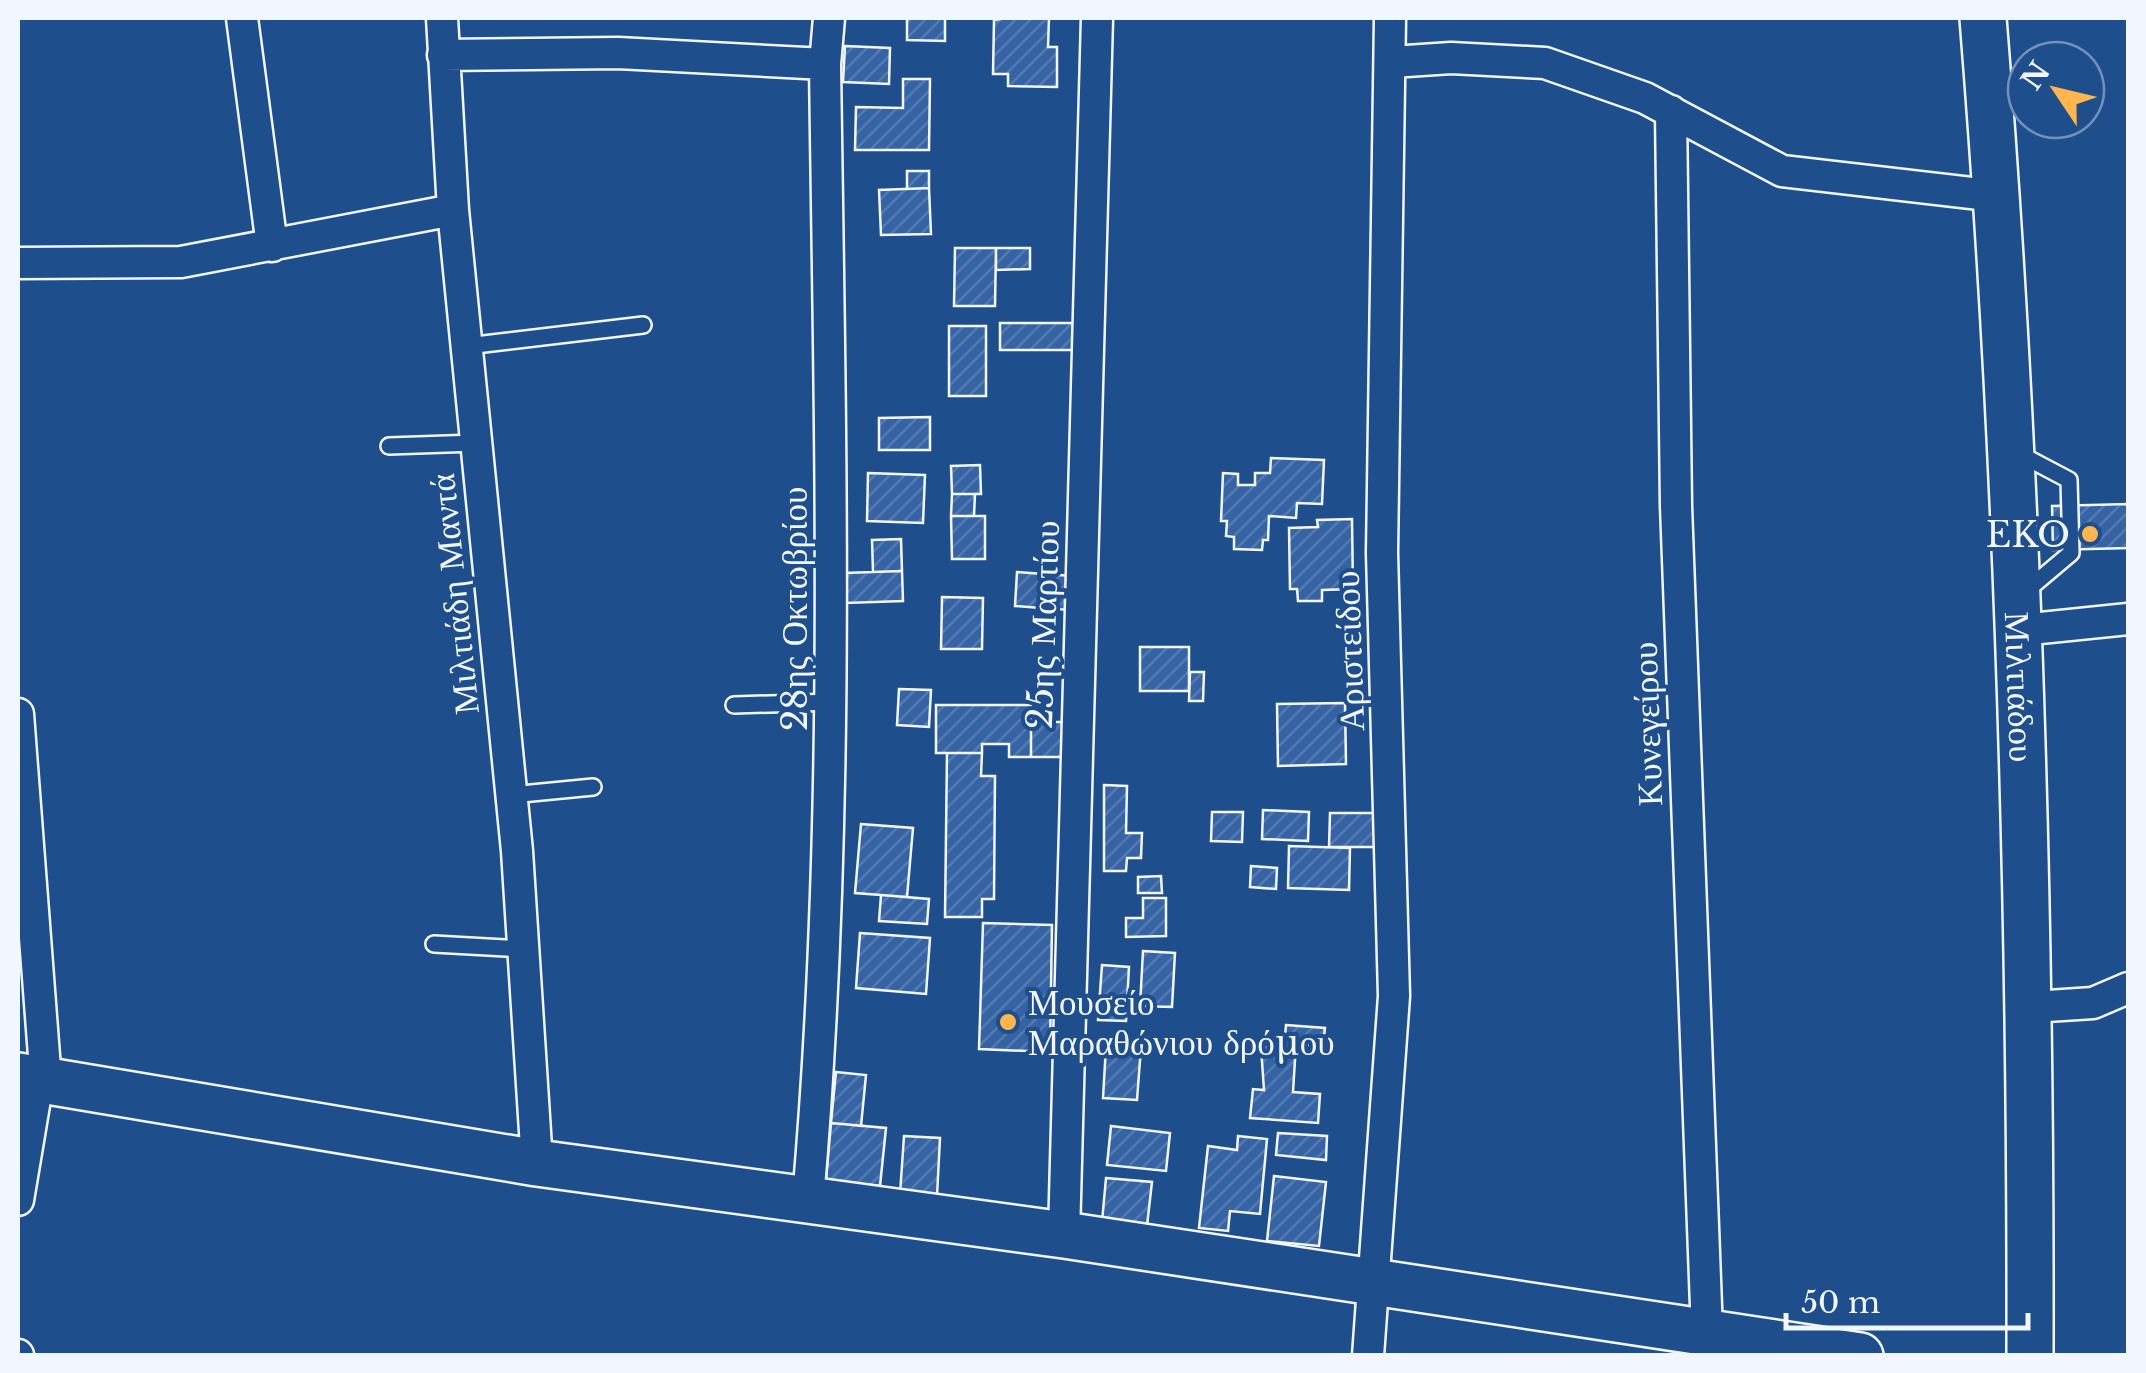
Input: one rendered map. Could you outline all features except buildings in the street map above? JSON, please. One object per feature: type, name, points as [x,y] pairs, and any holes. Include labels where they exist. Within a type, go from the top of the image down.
[{"type":"main road","name":"Μιλτιάδου","points":[[1983,18],[2020,614],[2030,1007],[2030,1356]]},
{"type":"main road","points":[[34,1080],[537,1163],[1064,1235],[1860,1356]]},
{"type":"street","points":[[242,18],[272,246]]},
{"type":"street","name":"Μιλτιάδη Μαντά","points":[[442,18],[454,210],[511,795],[537,1163]]},
{"type":"street","name":"28ης Οκτωβρίου","points":[[808,1199],[824,1011],[834,702],[825,64],[829,18]]},
{"type":"street","name":"25ης Μαρτίου","points":[[1064,1235],[1097,18]]},
{"type":"street","name":"Αριστείδου","points":[[1368,1356],[1394,996],[1382,554],[1390,18]]},
{"type":"street","points":[[443,55],[618,53],[825,64]]},
{"type":"street","points":[[1392,62],[1451,58],[1545,63],[1616,86],[1782,170],[1997,196]]},
{"type":"street","name":"Κυνεγείρου","points":[[1671,111],[1676,506],[1707,1333]]},
{"type":"street","points":[[18,262],[181,262],[454,210]]},
{"type":"street","points":[[2020,614],[2128,619]]},
{"type":"street","points":[[18,714],[34,1080],[18,1200]]},
{"type":"street","points":[[2030,1007],[2094,1003],[2128,988]]},
{"type":"lane","points":[[467,346],[642,324]]},
{"type":"lane","points":[[389,446],[476,442]]},
{"type":"lane","points":[[734,705],[834,702]]},
{"type":"lane","points":[[511,795],[594,787]]},
{"type":"lane","points":[[434,944],[523,949]]},
{"type":"place","name":"EKO","points":[[2090,534]]},
{"type":"place","name":"Μουσείο Μαραθώνιου δρόμου","points":[[1008,1022]]}]
